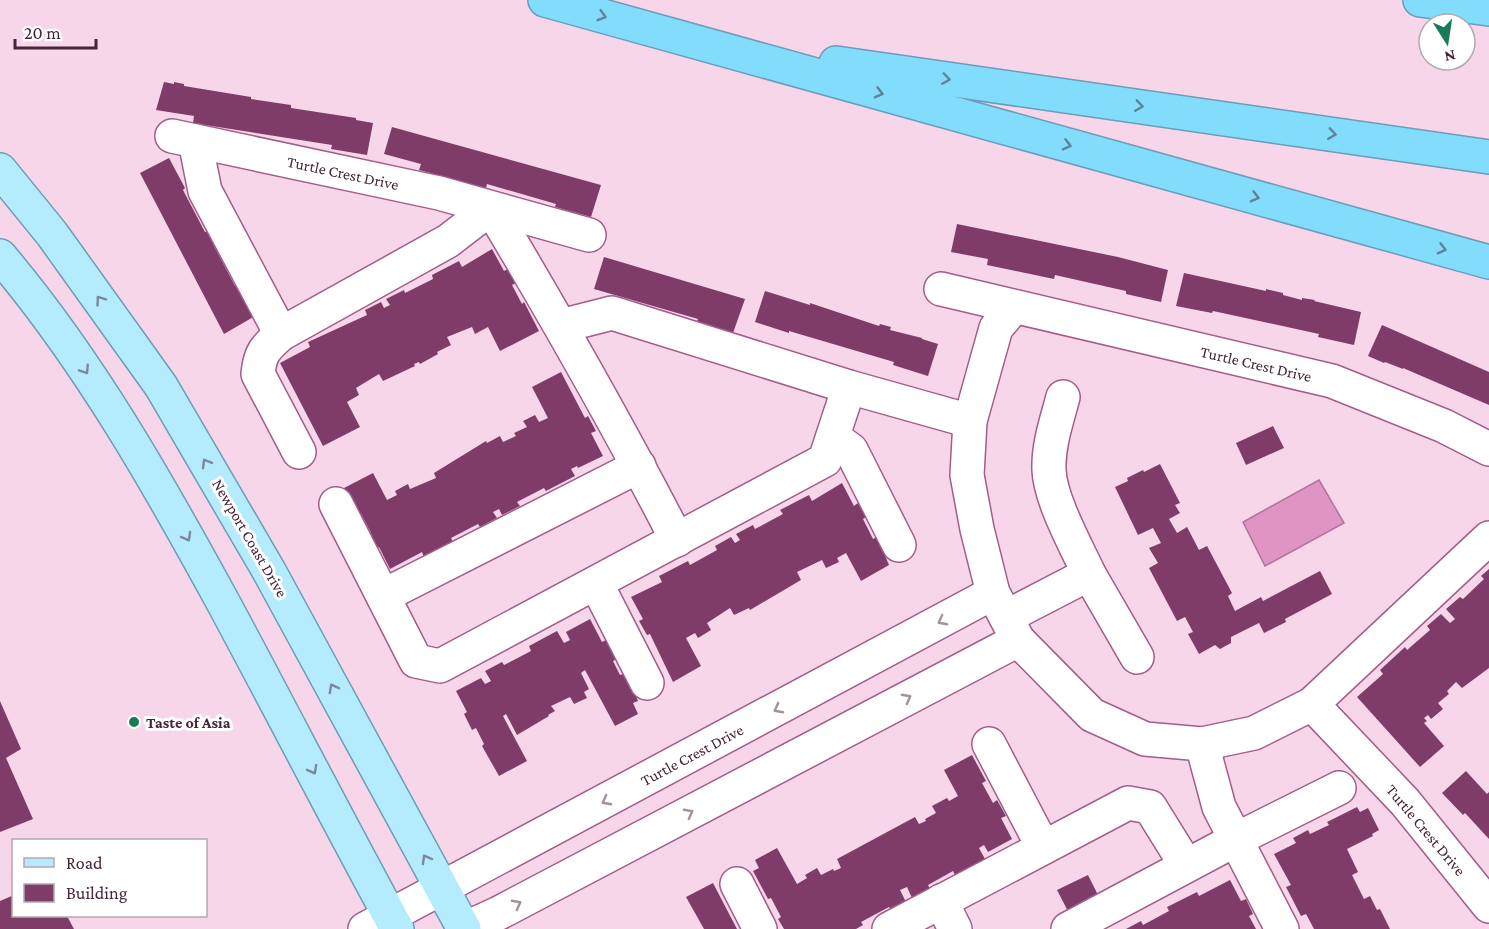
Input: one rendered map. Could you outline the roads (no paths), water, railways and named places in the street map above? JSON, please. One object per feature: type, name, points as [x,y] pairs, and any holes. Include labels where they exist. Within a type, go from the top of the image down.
[{"type":"highway","points":[[545,0],[1489,262]]},
{"type":"highway","points":[[1420,0],[1489,9]]},
{"type":"highway","points":[[701,44],[1489,157]]},
{"type":"main road","name":"Newport Coast Drive","points":[[0,170],[52,234],[161,386],[269,571],[464,929]]},
{"type":"main road","points":[[0,256],[27,288],[83,367],[163,495],[242,637],[384,925]]},
{"type":"street","name":"Turtle Crest Drive","points":[[281,334],[206,191],[183,139],[439,193],[589,235]]},
{"type":"street","points":[[299,452],[258,374],[263,349],[281,334],[448,241],[491,208],[561,326],[639,466],[677,540]]},
{"type":"street","name":"Turtle Crest Drive","points":[[941,289],[1332,381],[1444,426],[1489,449]]},
{"type":"street","points":[[1014,307],[996,328],[970,421],[967,475],[976,529],[1006,617],[1092,715],[1145,739],[1202,744],[1254,733],[1312,704],[1489,538]]},
{"type":"street","points":[[561,326],[612,313],[849,387],[970,421]]},
{"type":"street","points":[[336,504],[416,661],[440,666],[825,460],[849,387]]},
{"type":"street","points":[[1063,397],[1052,438],[1049,471],[1054,497],[1089,574],[1137,657]]},
{"type":"street","points":[[833,437],[851,450],[899,545]]},
{"type":"street","points":[[383,596],[639,466]]},
{"type":"street","points":[[464,929],[499,913],[855,726],[1006,617],[1089,574]]},
{"type":"street","points":[[596,583],[646,683]]},
{"type":"street","name":"Turtle Crest Drive","points":[[384,925],[442,889],[829,681],[1006,617]]},
{"type":"street","points":[[829,681],[855,726]]},
{"type":"street","name":"Turtle Crest Drive","points":[[1312,704],[1405,802],[1489,906]]},
{"type":"street","points":[[988,744],[1042,847]]},
{"type":"street","points":[[1202,744],[1218,807],[1282,929]]},
{"type":"street","points":[[1068,929],[1186,865],[1339,788]]},
{"type":"street","points":[[889,929],[948,915],[1042,847],[1128,803],[1150,807],[1186,865]]},
{"type":"street","points":[[737,884],[760,929]]},
{"type":"place","name":"Taste of Asia","points":[[134,722]]}]
